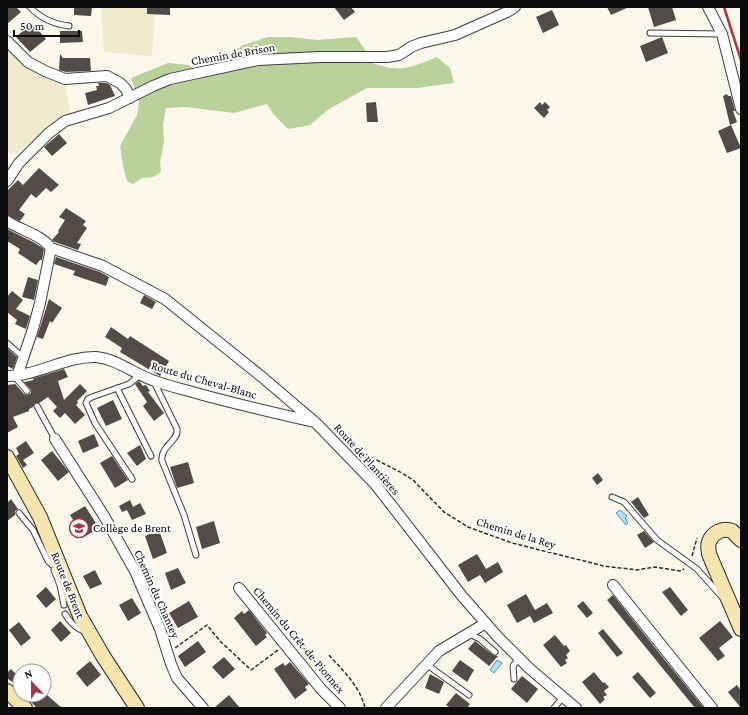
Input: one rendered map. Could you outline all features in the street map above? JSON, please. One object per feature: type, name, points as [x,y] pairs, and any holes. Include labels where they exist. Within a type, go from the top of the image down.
[{"type":"main road","name":"Route de Brent","points":[[7,457],[40,517],[56,565],[76,608],[107,663],[137,708]]},
{"type":"main road","points":[[740,623],[731,606],[709,554],[708,543],[712,536],[717,532],[724,530],[733,531],[741,540]]},
{"type":"main road","points":[[7,690],[25,708]]},
{"type":"street","name":"Chemin de Brison","points":[[7,181],[19,163],[65,121],[109,108],[170,79],[258,60],[320,57],[387,57],[399,54],[410,47],[421,43],[455,35],[515,7]]},
{"type":"street","points":[[708,7],[722,34],[741,109]]},
{"type":"street","points":[[7,41],[28,62],[45,71],[65,79],[107,76],[120,83],[126,89],[130,98]]},
{"type":"street","points":[[7,221],[16,227],[46,241],[50,248],[40,303],[24,358],[13,376]]},
{"type":"street","name":"Route de Plantières","points":[[50,248],[103,266],[165,299],[262,377],[316,423],[375,484],[462,596],[486,623],[530,669],[576,708]]},
{"type":"street","name":"Route du Cheval-Blanc","points":[[13,376],[86,357],[97,357],[110,360],[154,381],[264,411],[316,423]]},
{"type":"street","name":"Chemin du Chantey","points":[[55,439],[104,516],[135,571],[160,628],[177,678],[203,708]]},
{"type":"street","points":[[613,585],[712,708]]},
{"type":"street","name":"Chemin du Crêt-de-Pionnex","points":[[239,588],[321,689],[340,708]]},
{"type":"street","points":[[386,708],[439,651],[486,623]]},
{"type":"lane","points":[[30,7],[44,19],[60,25],[69,26]]},
{"type":"lane","points":[[650,33],[722,34]]},
{"type":"lane","points":[[7,343],[24,358]]},
{"type":"lane","points":[[132,479],[95,423],[86,403],[88,399],[92,397],[129,384],[140,375]]},
{"type":"lane","points":[[13,376],[27,391]]},
{"type":"lane","points":[[154,381],[177,433],[175,438],[163,452],[162,461],[184,515],[196,555]]},
{"type":"lane","points":[[117,388],[151,456]]},
{"type":"lane","name":"Chemin du Chantey","points":[[37,406],[55,439]]},
{"type":"lane","points":[[612,497],[624,502],[657,540],[697,569],[731,606]]},
{"type":"lane","points":[[19,513],[33,530],[48,561],[56,565],[64,605]]},
{"type":"lane","points":[[65,614],[80,630],[88,630]]},
{"type":"lane","points":[[468,634],[480,639],[495,652]]},
{"type":"lane","points":[[514,678],[513,666],[519,657]]},
{"type":"lane","points":[[426,664],[470,695]]},
{"type":"lane","points":[[554,708],[563,697]]},
{"type":"path","name":"Chemin de la Rey","points":[[354,448],[413,480],[444,512],[468,527],[512,544],[604,566],[638,570],[655,568],[680,571],[686,568],[689,564]]},
{"type":"path","points":[[174,649],[207,625],[220,641],[251,670],[281,647]]},
{"type":"path","points":[[329,655],[353,682],[365,708]]},
{"type":"shaded area","points":[[101,7],[155,7],[152,56],[104,52]]},
{"type":"shaded area","points":[[7,47],[65,81],[70,114],[55,122],[17,153],[7,152]]},
{"type":"green space","points":[[268,37],[290,37],[317,40],[356,37],[372,63],[391,68],[405,68],[437,57],[450,68],[454,83],[417,88],[367,88],[329,109],[310,125],[288,129],[274,115],[267,104],[234,113],[185,107],[166,108],[163,124],[164,142],[160,162],[161,172],[153,177],[142,178],[133,184],[127,181],[120,146],[137,115],[139,103],[131,78],[168,63],[189,65],[197,71],[220,63],[243,45]]},
{"type":"water","points":[[620,510],[627,516],[625,518],[628,523],[626,525],[616,513]]},
{"type":"water","points":[[497,660],[502,663],[494,673],[490,670]]},
{"type":"building","points":[[9,7],[16,7],[21,12],[7,24],[7,9]]},
{"type":"building","points":[[74,7],[92,7],[91,16],[74,15]]},
{"type":"building","points":[[334,7],[351,7],[355,12],[344,20]]},
{"type":"building","points":[[607,7],[629,7],[611,15]]},
{"type":"building","points":[[648,7],[672,7],[676,20],[654,27]]},
{"type":"building","points":[[147,8],[170,8],[170,15],[147,14]]},
{"type":"building","points":[[552,10],[559,25],[543,33],[536,17]]},
{"type":"building","points":[[32,23],[46,39],[30,52],[16,37]]},
{"type":"building","points":[[60,31],[82,31],[83,42],[60,43]]},
{"type":"building","points":[[662,37],[668,53],[646,62],[640,46]]},
{"type":"building","points":[[60,54],[63,58],[90,58],[91,71],[66,72],[59,70]]},
{"type":"building","points":[[98,83],[106,83],[110,85],[115,96],[88,105],[85,93],[97,90],[96,86],[99,86]]},
{"type":"building","points":[[727,94],[728,96],[731,96],[735,111],[733,111],[737,122],[730,125],[723,96]]},
{"type":"building","points":[[376,102],[378,122],[367,122],[366,103]]},
{"type":"building","points":[[540,102],[542,105],[545,102],[550,107],[547,110],[549,112],[544,118],[534,108]]},
{"type":"building","points":[[731,125],[741,148],[727,153],[718,131]]},
{"type":"building","points":[[59,134],[67,143],[52,156],[44,147]]},
{"type":"building","points":[[39,168],[59,185],[51,192],[46,188],[36,198],[31,194],[19,210],[25,214],[20,221],[7,215],[7,191],[18,180],[23,185]]},
{"type":"building","points":[[66,208],[86,221],[83,225],[87,228],[77,243],[81,244],[78,250],[52,240],[59,232],[58,231],[65,220],[59,217]]},
{"type":"building","points":[[7,229],[43,248],[42,260],[40,260],[36,265],[18,253],[20,249],[7,241]]},
{"type":"building","points":[[56,257],[100,272],[109,277],[106,286],[73,275],[75,271],[54,264]]},
{"type":"building","points":[[28,277],[38,280],[34,300],[22,297]]},
{"type":"building","points":[[12,291],[23,300],[16,309],[30,316],[26,329],[15,324],[17,320],[7,312],[7,297]]},
{"type":"building","points":[[144,295],[156,302],[152,309],[140,303]]},
{"type":"building","points":[[49,299],[62,308],[52,323],[50,321],[43,339],[37,337]]},
{"type":"building","points":[[111,327],[128,339],[130,336],[169,361],[160,376],[120,352],[122,348],[105,337]]},
{"type":"building","points":[[7,348],[17,357],[13,369],[7,366]]},
{"type":"building","points":[[64,369],[68,377],[58,381],[64,400],[80,384],[87,391],[77,401],[78,403],[76,405],[85,415],[75,424],[65,413],[60,418],[53,411],[57,407],[48,397],[39,403],[35,403],[29,411],[13,417],[18,427],[7,433],[7,385],[15,384],[24,394],[28,395],[31,393],[31,390],[24,382]]},
{"type":"building","points":[[139,381],[143,386],[146,385],[150,391],[148,392],[164,413],[154,421],[143,406],[147,402],[135,384]]},
{"type":"building","points":[[113,400],[122,419],[106,426],[97,408]]},
{"type":"building","points":[[94,434],[99,446],[83,453],[78,441]]},
{"type":"building","points":[[26,441],[34,453],[23,460],[27,465],[23,468],[16,456],[19,454],[16,448]]},
{"type":"building","points":[[140,445],[146,459],[137,466],[127,453]]},
{"type":"building","points":[[52,451],[69,472],[58,481],[41,460]]},
{"type":"building","points":[[112,456],[128,480],[115,488],[100,463]]},
{"type":"building","points":[[188,462],[194,483],[177,488],[170,467]]},
{"type":"building","points":[[598,473],[603,480],[597,485],[592,478]]},
{"type":"building","points":[[638,497],[649,515],[644,518],[631,502]]},
{"type":"building","points":[[11,499],[18,509],[15,511],[15,515],[7,521],[7,503]]},
{"type":"building","points":[[130,500],[133,507],[140,503],[146,514],[132,520],[127,510],[122,512],[119,506]]},
{"type":"building","name":"Collège de Brent","points":[[85,506],[99,528],[84,537],[70,515]]},
{"type":"building","points":[[214,521],[220,543],[202,549],[196,527]]},
{"type":"building","points":[[159,530],[167,553],[153,559],[145,536]]},
{"type":"building","points":[[644,531],[654,542],[645,548],[637,535]]},
{"type":"building","points":[[477,554],[486,569],[498,562],[503,572],[485,583],[480,575],[468,582],[458,565]]},
{"type":"building","points":[[178,568],[186,583],[171,590],[165,573]]},
{"type":"building","points":[[95,570],[102,584],[90,589],[83,576]]},
{"type":"building","points":[[46,587],[56,599],[46,608],[36,596]]},
{"type":"building","points":[[670,587],[688,610],[681,616],[662,592]]},
{"type":"building","points":[[526,594],[535,610],[547,603],[553,613],[534,623],[530,616],[517,623],[507,605]]},
{"type":"building","points":[[613,595],[704,708],[695,708],[607,600]]},
{"type":"building","points":[[132,598],[141,613],[128,621],[119,605]]},
{"type":"building","points":[[189,601],[198,617],[178,628],[169,613]]},
{"type":"building","points":[[583,601],[593,613],[587,618],[577,606]]},
{"type":"building","points":[[249,610],[267,633],[265,635],[267,637],[256,646],[234,618],[242,611],[244,614]]},
{"type":"building","points":[[60,621],[71,633],[61,642],[51,630]]},
{"type":"building","points":[[720,621],[733,637],[719,648],[725,656],[718,661],[699,638]]},
{"type":"building","points":[[19,622],[31,638],[21,646],[9,630]]},
{"type":"building","points":[[603,629],[623,653],[617,657],[598,633]]},
{"type":"building","points":[[555,635],[570,651],[566,655],[568,658],[565,660],[567,663],[561,667],[543,645]]},
{"type":"building","points":[[198,641],[206,652],[185,667],[178,656]]},
{"type":"building","points":[[475,641],[493,655],[498,656],[489,666],[468,649]]},
{"type":"building","points":[[224,657],[235,669],[223,679],[212,667]]},
{"type":"building","points":[[460,660],[474,670],[467,682],[452,671]]},
{"type":"building","points":[[90,661],[101,675],[87,687],[76,673]]},
{"type":"building","points":[[290,662],[309,684],[305,687],[307,690],[295,699],[274,669],[283,663],[285,666]]},
{"type":"building","points":[[11,669],[12,670],[12,682],[7,678],[7,673]]},
{"type":"building","points":[[594,672],[603,683],[604,682],[609,687],[604,691],[607,695],[603,697],[605,699],[600,704],[582,682]]},
{"type":"building","points":[[638,672],[656,693],[650,698],[632,677]]},
{"type":"building","points":[[430,674],[444,682],[439,694],[425,688]]},
{"type":"building","points":[[522,676],[538,689],[527,703],[511,689]]},
{"type":"building","points":[[737,685],[741,691],[741,708],[728,692]]},
{"type":"building","points":[[456,693],[470,704],[467,708],[451,708],[446,705]]},
{"type":"building","points":[[229,695],[240,708],[214,708]]},
{"type":"building","points":[[52,699],[62,708],[37,708],[32,703],[52,703]]},
{"type":"railway","points":[[724,7],[741,60]]},
{"type":"place","name":"Collège de Brent","points":[[79,528]]}]
